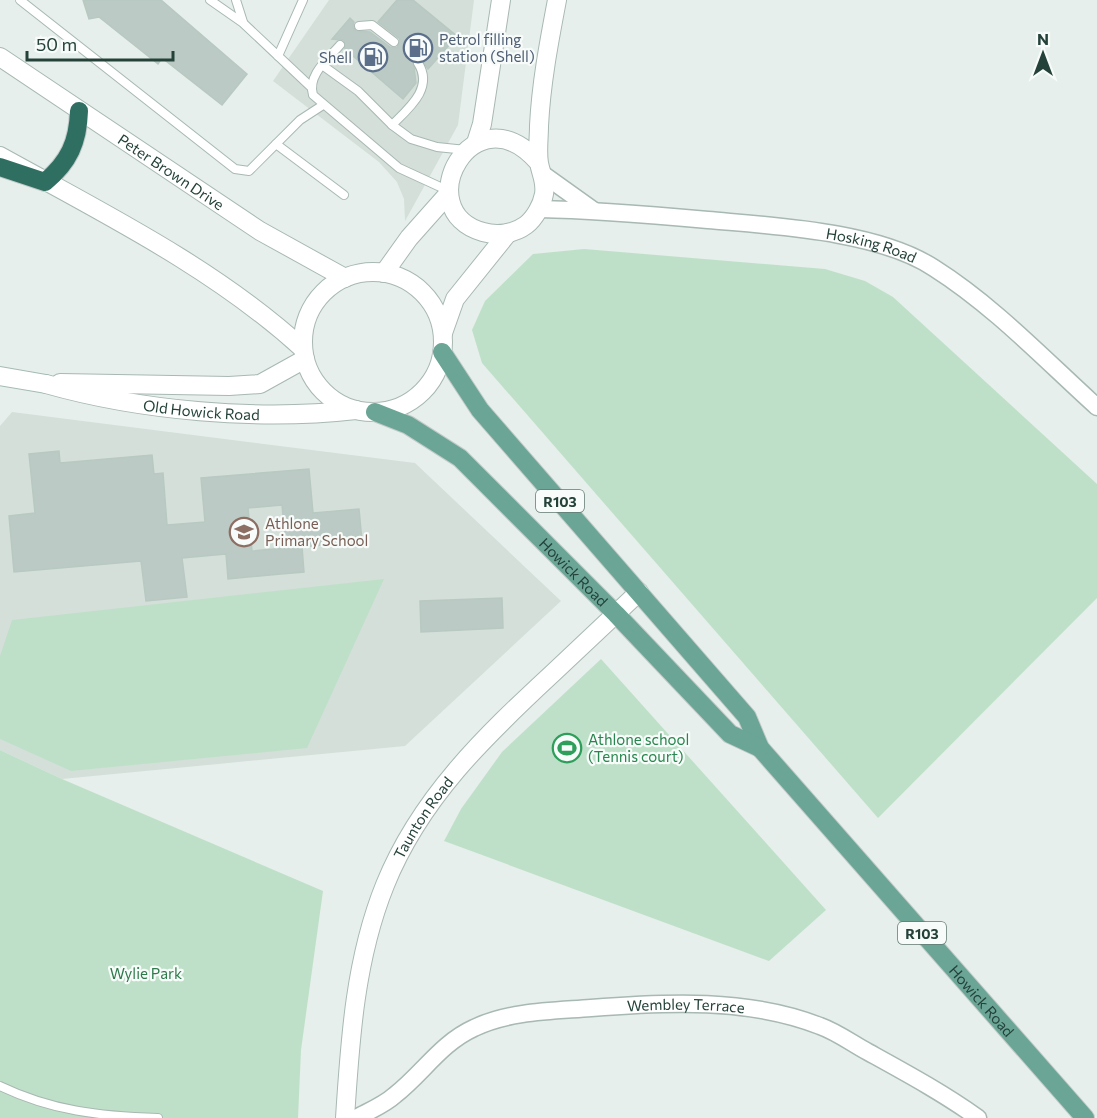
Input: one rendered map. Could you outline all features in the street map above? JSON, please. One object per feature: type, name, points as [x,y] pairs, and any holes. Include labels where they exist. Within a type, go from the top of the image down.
[{"type":"highway","points":[[0,167],[45,182],[57,172],[72,152],[79,111]]},
{"type":"main road","name":"Howick Road","points":[[442,352],[480,410],[747,717],[760,748],[1085,1118]]},
{"type":"main road","name":"Howick Road","points":[[366,411],[408,425],[460,459],[616,614],[730,734],[760,748]]},
{"type":"street","points":[[501,0],[482,124],[471,146],[456,161],[450,176],[449,192],[454,208],[463,221],[476,230],[492,234],[508,233],[526,225],[540,208],[545,192],[541,169],[547,52],[557,0]]},
{"type":"street","name":"Peter Brown Drive","points":[[0,57],[260,231],[345,278]]},
{"type":"street","points":[[471,146],[493,138],[511,141],[527,149],[541,169],[593,210]]},
{"type":"street","points":[[0,156],[166,250],[245,302],[304,354]]},
{"type":"street","points":[[384,273],[449,192]]},
{"type":"street","name":"Hosking Road","points":[[540,208],[593,210],[787,227],[895,250],[933,266],[973,296],[1097,407]]},
{"type":"street","points":[[443,333],[455,299],[508,233]]},
{"type":"street","name":"R103","points":[[364,273],[384,273],[406,280],[423,293],[436,311],[443,333],[442,352],[437,371],[419,394],[394,409],[366,411],[339,404],[324,392],[312,377],[304,354],[304,327],[312,307],[326,290],[345,278],[364,273]]},
{"type":"street","name":"Old Howick Road","points":[[46,384],[82,381],[179,385],[260,384],[304,354]]},
{"type":"street","name":"Old Howick Road","points":[[0,376],[46,384],[86,395],[136,403],[256,415],[314,415],[366,411]]},
{"type":"street","name":"Taunton Road","points":[[345,1118],[357,991],[368,938],[384,886],[409,835],[429,801],[469,753],[639,592]]},
{"type":"street","name":"Wembley Terrace","points":[[383,1118],[396,1095],[434,1055],[457,1037],[496,1019],[538,1012],[640,1004],[733,1006],[763,1010],[821,1026],[945,1095],[978,1118]]},
{"type":"street","name":"Wembley Terrace","points":[[356,1118],[396,1095]]},
{"type":"lane","points":[[20,0],[235,169],[249,171],[300,120],[323,105]]},
{"type":"lane","points":[[210,0],[243,23],[311,87],[313,95],[323,105],[399,168],[449,192]]},
{"type":"lane","points":[[236,0],[243,23]]},
{"type":"lane","points":[[278,56],[303,0]]},
{"type":"lane","points":[[359,26],[372,25],[394,42]]},
{"type":"lane","points":[[311,87],[322,65],[340,45]]},
{"type":"lane","points":[[392,125],[409,108],[422,87],[424,73],[418,63]]},
{"type":"lane","points":[[322,65],[358,91],[392,125],[411,139],[425,144],[471,146]]},
{"type":"lane","points":[[276,144],[344,195]]},
{"type":"lane","points":[[0,1086],[27,1098],[65,1110],[158,1118]]},
{"type":"shaded area","points":[[329,0],[474,0],[458,125],[405,221],[404,199],[397,182],[379,162],[273,81]]},
{"type":"shaded area","name":"Athlone Primary School","points":[[12,412],[415,463],[561,601],[405,746],[62,779],[0,750],[0,426]]},
{"type":"green space","points":[[584,249],[825,269],[865,281],[893,297],[1097,484],[1097,598],[878,818],[482,363],[472,330],[485,301],[533,254]]},
{"type":"green space","points":[[384,579],[307,748],[71,771],[0,739],[0,656],[12,620]]},
{"type":"green space","points":[[601,659],[826,910],[769,961],[444,841],[461,809],[502,752]]},
{"type":"green space","name":"Wylie Park","points":[[0,750],[323,891],[301,1050],[298,1118],[0,1118]]},
{"type":"building","points":[[83,0],[161,0],[247,74],[222,105],[162,58],[158,64],[99,17],[89,19]]},
{"type":"building","name":"Petrol filling station (Shell)","points":[[397,0],[413,0],[457,36],[428,69],[421,58],[413,59],[416,83],[403,99],[345,49],[344,40],[332,39],[350,18],[354,22],[353,27],[356,31],[370,32],[390,47],[397,48],[400,39],[378,22]]},
{"type":"building","points":[[59,451],[60,463],[152,455],[154,474],[163,473],[167,525],[205,522],[201,478],[309,469],[313,513],[359,509],[362,541],[302,547],[304,572],[228,579],[226,554],[182,558],[187,597],[146,601],[141,561],[14,572],[9,516],[35,513],[29,454]],"holes":[[[282,505],[286,548],[252,551],[248,508]]]},
{"type":"building","points":[[502,598],[503,628],[421,632],[420,601]]},
{"type":"place","name":"Petrol filling station (Shell)","points":[[418,48]]},
{"type":"place","name":"Shell","points":[[373,57]]},
{"type":"place","name":"Athlone Primary School","points":[[244,532]]},
{"type":"place","name":"Athlone school (Tennis court)","points":[[567,748]]}]
